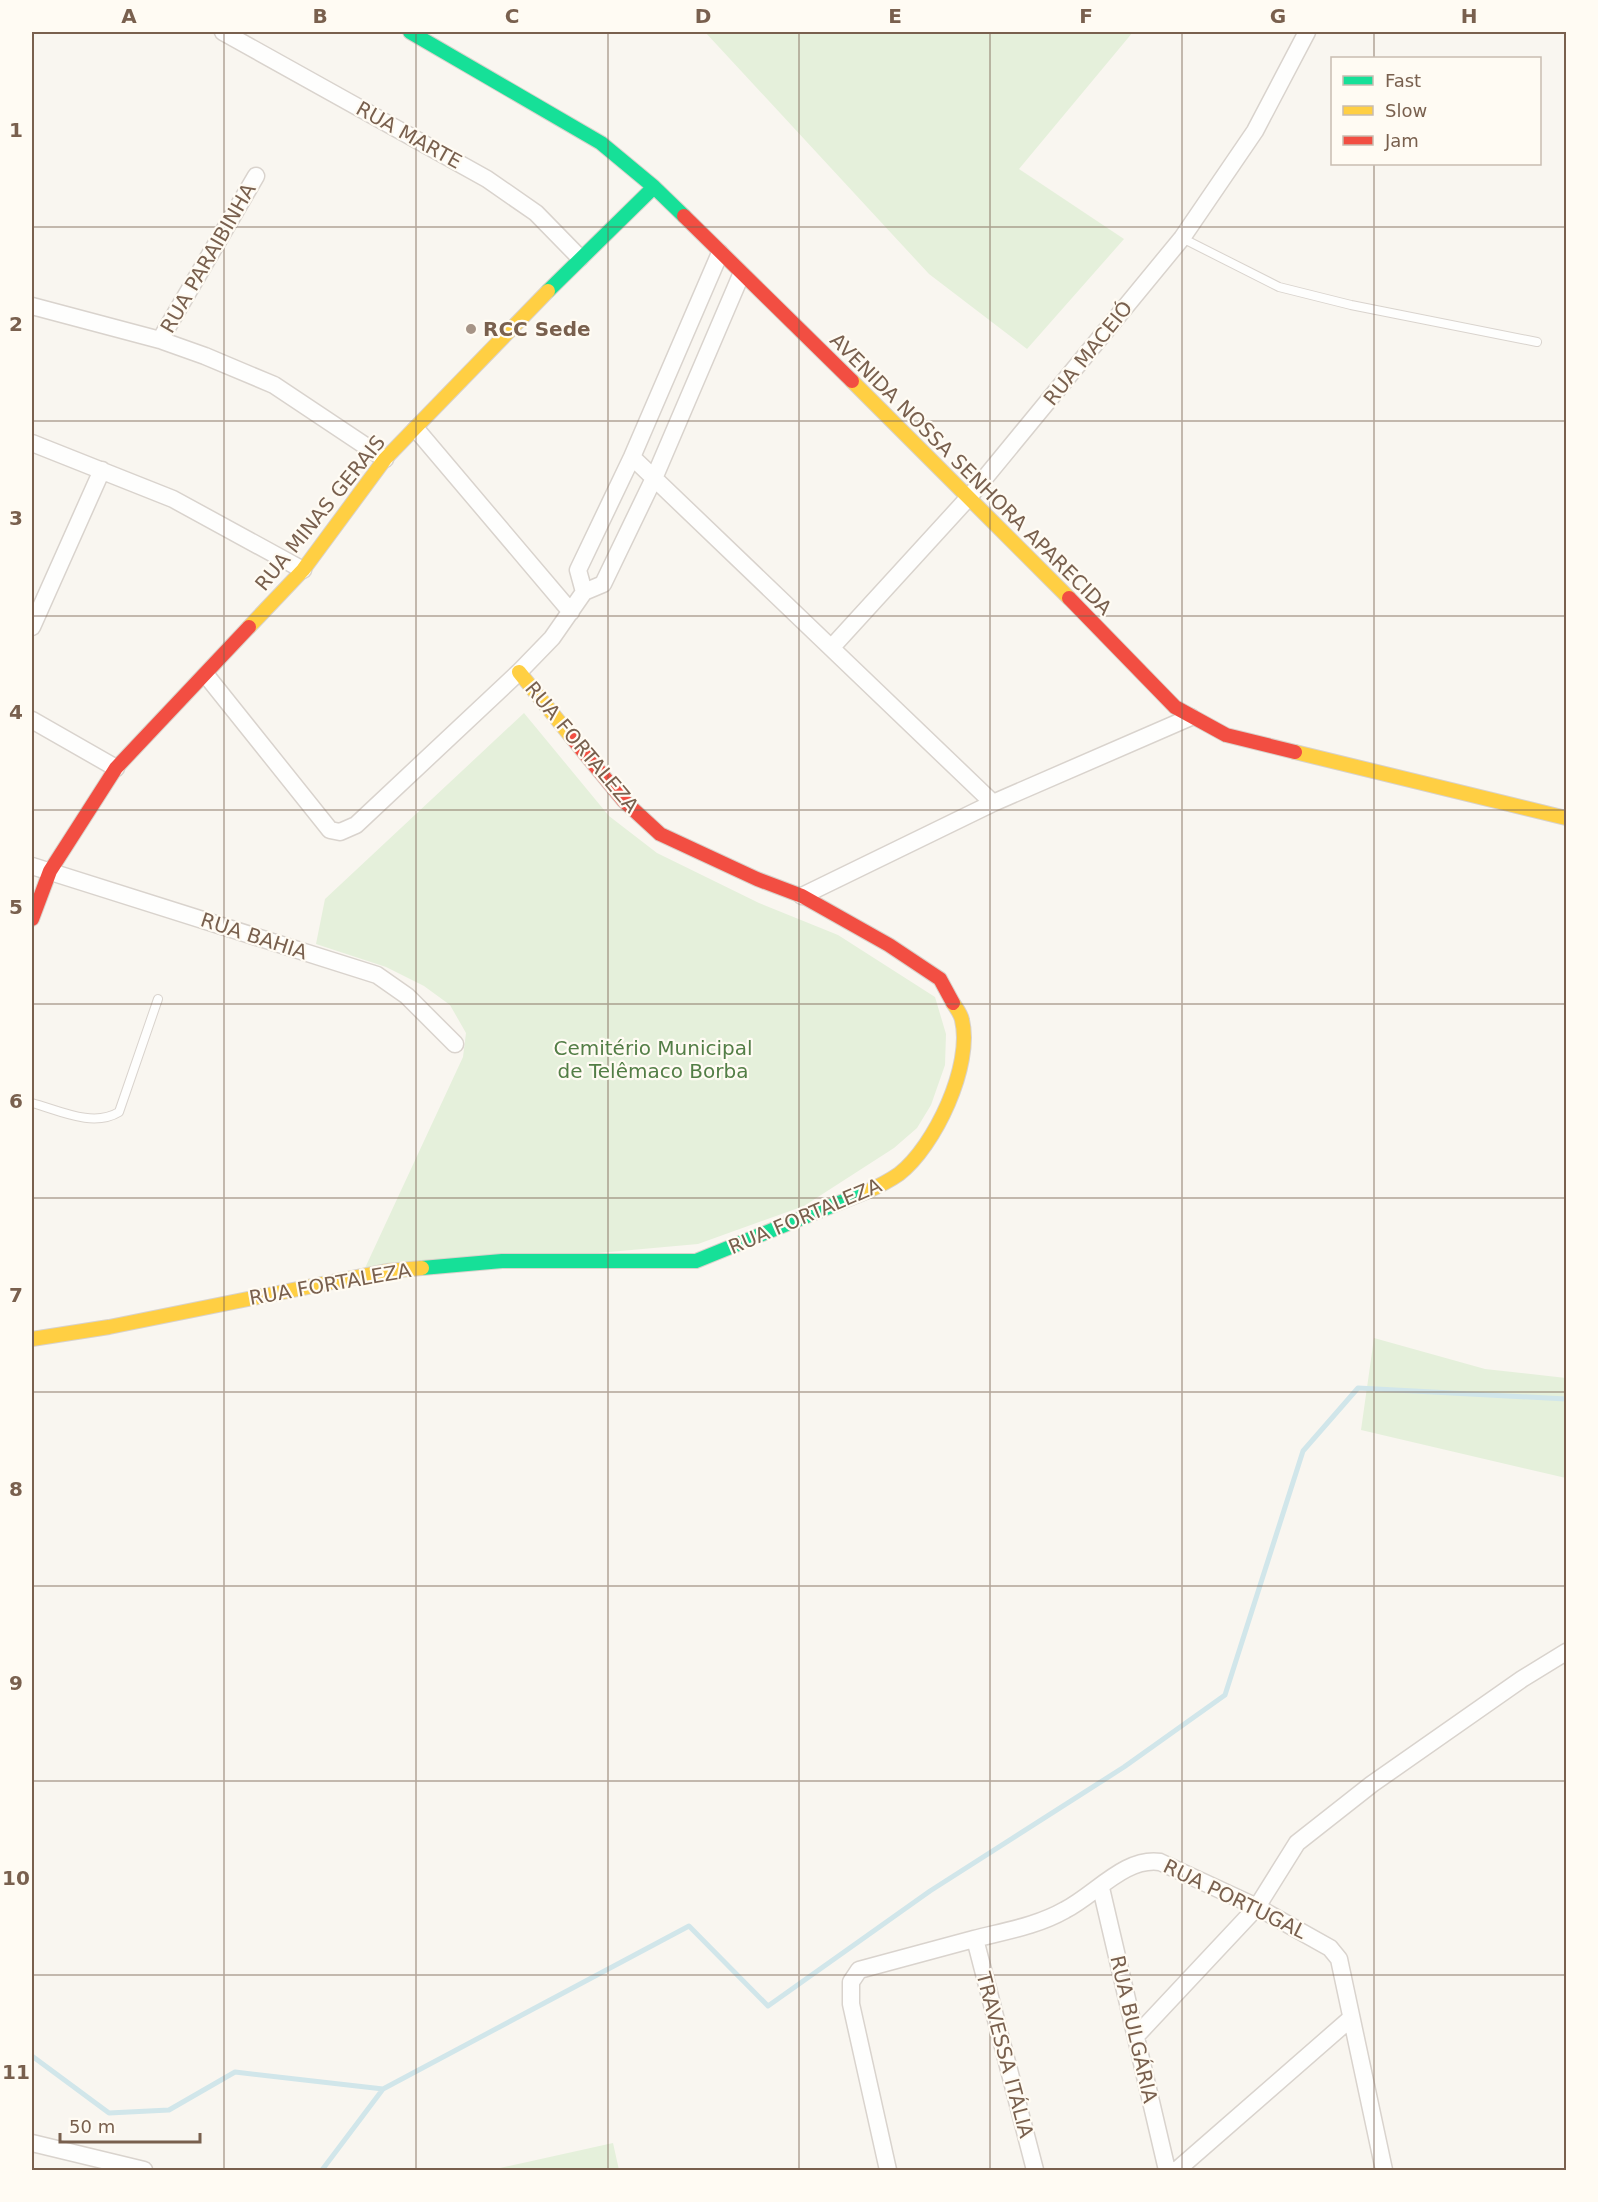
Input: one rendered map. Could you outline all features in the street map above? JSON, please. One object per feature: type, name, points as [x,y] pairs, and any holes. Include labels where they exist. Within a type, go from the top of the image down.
[{"type":"street","name":"RUA MARTE","points":[[223,32],[487,179],[536,213],[580,258]]},
{"type":"street","name":"AVENIDA NOSSA SENHORA APARECIDA","points":[[410,32],[601,143],[654,187],[741,275],[970,496],[1175,707],[1226,735],[1566,818]]},
{"type":"street","name":"RUA MACEIÓ","points":[[832,647],[970,496],[1182,238],[1256,131],[1307,32]]},
{"type":"street","name":"RUA PARAIBINHA","points":[[160,340],[256,176]]},
{"type":"street","name":"RUA MINAS GERAIS","points":[[32,919],[50,871],[116,768],[303,570],[385,459],[580,258],[654,187]]},
{"type":"street","points":[[584,592],[578,570],[632,457],[720,253]]},
{"type":"street","points":[[519,672],[552,638],[584,592],[600,587],[608,576],[741,275]]},
{"type":"street","points":[[32,306],[160,340],[274,385],[385,459]]},
{"type":"street","points":[[416,429],[571,612]]},
{"type":"street","points":[[32,443],[173,498],[303,570]]},
{"type":"street","points":[[632,457],[993,803]]},
{"type":"street","points":[[32,627],[102,470]]},
{"type":"street","name":"RUA FORTALEZA","points":[[32,1339],[109,1327],[387,1271],[502,1261],[696,1262],[806,1219],[867,1192],[899,1174],[928,1142],[950,1099],[964,1050],[962,1019],[940,979],[889,945],[802,896],[757,879],[660,834],[623,800],[519,672],[356,825],[340,832],[330,830],[206,675]]},
{"type":"street","points":[[802,896],[993,803],[1191,717]]},
{"type":"street","points":[[32,720],[116,768]]},
{"type":"street","name":"RUA BAHIA","points":[[32,866],[377,975],[407,996],[455,1044]]},
{"type":"street","points":[[1137,2035],[1257,1907],[1297,1843],[1372,1784],[1522,1679],[1566,1652]]},
{"type":"street","name":"RUA PORTUGAL","points":[[888,2170],[851,2004],[851,1982],[859,1970],[1028,1927],[1065,1911],[1101,1888],[1131,1864],[1146,1860],[1160,1862],[1257,1907],[1330,1948],[1339,1959],[1384,2170]]},
{"type":"street","name":"RUA BULGÁRIA","points":[[1101,1888],[1167,2170]]},
{"type":"street","name":"TRAVESSA ITÁLIA","points":[[975,1939],[1035,2170]]},
{"type":"street","points":[[1177,2170],[1350,2019]]},
{"type":"street","points":[[32,2143],[121,2168],[144,2170]]},
{"type":"lane","points":[[1182,238],[1279,287],[1351,305],[1537,342]]},
{"type":"lane","points":[[32,1103],[85,1118],[108,1118],[119,1112],[158,999]]},
{"type":"green space","points":[[705,32],[1133,32],[1019,169],[1124,239],[1027,349],[929,274]]},
{"type":"green space","name":"Cemitério Municipal de Telêmaco Borba","points":[[524,713],[609,816],[657,853],[759,903],[838,935],[935,997],[946,1034],[945,1065],[931,1105],[917,1128],[894,1148],[804,1206],[698,1244],[365,1268],[463,1057],[466,1033],[450,1005],[424,986],[386,967],[316,944],[325,899]]},
{"type":"green space","points":[[1374,1338],[1485,1369],[1566,1378],[1566,1478],[1361,1430]]},
{"type":"green space","points":[[613,2143],[619,2170],[491,2170]]},
{"type":"waterway","points":[[32,2056],[109,2113],[169,2110],[235,2072],[383,2089],[689,1926],[768,2006],[930,1891],[1124,1767],[1225,1695],[1303,1451],[1358,1388],[1566,1399]]},
{"type":"waterway","points":[[322,2170],[383,2089]]},
{"type":"traffic: fast","points":[[410,32],[601,143],[654,187],[684,216]]},
{"type":"traffic: fast","points":[[548,291],[654,187]]},
{"type":"traffic: fast","points":[[422,1268],[502,1261],[696,1261],[866,1192]]},
{"type":"traffic: slow","points":[[249,627],[303,570],[385,459],[548,291]]},
{"type":"traffic: slow","points":[[852,381],[1069,598]]},
{"type":"traffic: slow","points":[[519,672],[573,739]]},
{"type":"traffic: slow","points":[[1295,752],[1566,818]]},
{"type":"traffic: slow","points":[[866,1192],[899,1174],[926,1144],[938,1125],[948,1103],[962,1059],[964,1038],[961,1018],[953,1003]]},
{"type":"traffic: slow","points":[[32,1339],[109,1327],[387,1271],[422,1268]]},
{"type":"traffic: jam","points":[[684,216],[852,381]]},
{"type":"traffic: jam","points":[[1069,598],[1175,707],[1226,735],[1295,752]]},
{"type":"traffic: jam","points":[[32,919],[50,871],[116,768],[249,627]]},
{"type":"traffic: jam","points":[[573,739],[623,800],[660,834],[757,879],[802,896],[889,945],[940,979],[953,1003]]},
{"type":"place","name":"RCC Sede","points":[[471,329]]}]
